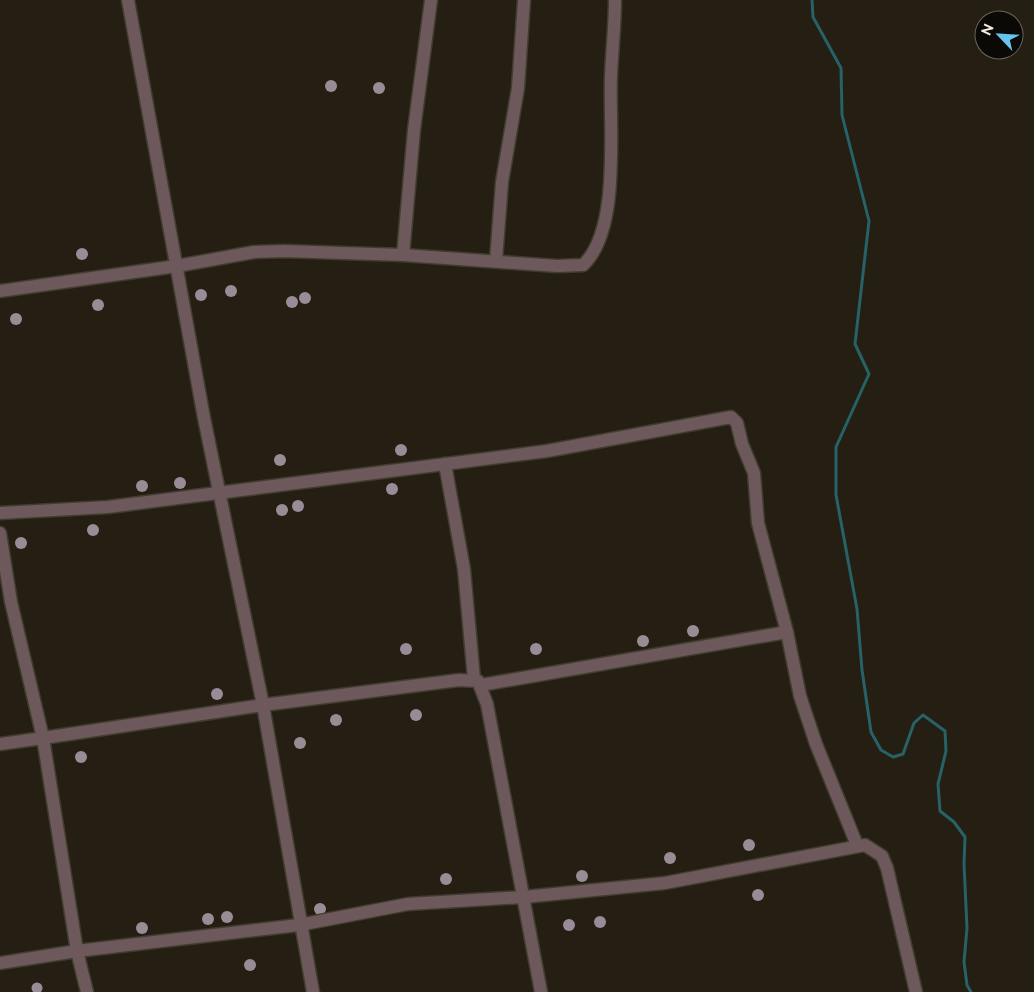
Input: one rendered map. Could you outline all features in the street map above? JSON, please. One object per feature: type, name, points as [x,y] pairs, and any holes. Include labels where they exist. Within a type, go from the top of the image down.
[{"type":"street","points":[[128,0],[219,494],[263,706],[299,925],[313,992]]},
{"type":"street","points":[[403,255],[414,130],[431,0]]},
{"type":"street","points":[[496,260],[502,182],[518,88],[524,0]]},
{"type":"street","points":[[0,291],[177,266],[254,252],[284,251],[403,255],[434,259],[583,265],[590,258],[597,245],[607,210],[615,0]]},
{"type":"street","points":[[0,513],[108,507],[547,451],[731,417],[737,423],[742,444],[754,473],[758,523],[787,632],[800,696],[816,744],[857,845]]},
{"type":"street","points":[[444,464],[464,569],[477,682],[486,704],[541,992]]},
{"type":"street","points":[[0,533],[11,602],[42,738],[77,951],[87,992]]},
{"type":"street","points":[[0,744],[263,706],[477,682],[787,632]]},
{"type":"street","points":[[0,963],[77,951],[299,925],[408,904],[524,897],[665,883],[763,866],[857,845],[865,845],[882,856],[892,886],[916,992]]},
{"type":"building","points":[[331,80],[337,86],[331,92],[325,86]]},
{"type":"building","points":[[379,82],[385,88],[379,94],[373,88]]},
{"type":"building","points":[[82,248],[88,254],[82,260],[76,254]]},
{"type":"building","points":[[231,285],[237,291],[231,297],[225,291]]},
{"type":"building","points":[[201,289],[207,295],[201,301],[195,295]]},
{"type":"building","points":[[305,292],[311,298],[305,304],[299,298]]},
{"type":"building","points":[[292,296],[298,302],[292,308],[286,302]]},
{"type":"building","points":[[98,299],[104,305],[98,311],[92,305]]},
{"type":"building","points":[[16,313],[22,319],[16,325],[10,319]]},
{"type":"building","points":[[401,444],[407,450],[401,456],[395,450]]},
{"type":"building","points":[[280,454],[286,460],[280,466],[274,460]]},
{"type":"building","points":[[180,477],[186,483],[180,489],[174,483]]},
{"type":"building","points":[[142,480],[148,486],[142,492],[136,486]]},
{"type":"building","points":[[392,483],[398,489],[392,495],[386,489]]},
{"type":"building","points":[[298,500],[304,506],[298,512],[292,506]]},
{"type":"building","points":[[282,504],[288,510],[282,516],[276,510]]},
{"type":"building","points":[[93,524],[99,530],[93,536],[87,530]]},
{"type":"building","points":[[21,537],[27,543],[21,549],[15,543]]},
{"type":"building","points":[[693,625],[699,631],[693,637],[687,631]]},
{"type":"building","points":[[643,635],[649,641],[643,647],[637,641]]},
{"type":"building","points":[[406,643],[412,649],[406,655],[400,649]]},
{"type":"building","points":[[536,643],[542,649],[536,655],[530,649]]},
{"type":"building","points":[[217,688],[223,694],[217,700],[211,694]]},
{"type":"building","points":[[416,709],[422,715],[416,721],[410,715]]},
{"type":"building","points":[[336,714],[342,720],[336,726],[330,720]]},
{"type":"building","points":[[300,737],[306,743],[300,749],[294,743]]},
{"type":"building","points":[[81,751],[87,757],[81,763],[75,757]]},
{"type":"building","points":[[749,839],[755,845],[749,851],[743,845]]},
{"type":"building","points":[[670,852],[676,858],[670,864],[664,858]]},
{"type":"building","points":[[582,870],[588,876],[582,882],[576,876]]},
{"type":"building","points":[[446,873],[452,879],[446,885],[440,879]]},
{"type":"building","points":[[758,889],[764,895],[758,901],[752,895]]},
{"type":"building","points":[[320,903],[326,909],[320,915],[314,909]]},
{"type":"building","points":[[227,911],[233,917],[227,923],[221,917]]},
{"type":"building","points":[[208,913],[214,919],[208,925],[202,919]]},
{"type":"building","points":[[600,916],[606,922],[600,928],[594,922]]},
{"type":"building","points":[[569,919],[575,925],[569,931],[563,925]]},
{"type":"building","points":[[142,922],[148,928],[142,934],[136,928]]},
{"type":"building","points":[[250,959],[256,965],[250,971],[244,965]]},
{"type":"building","points":[[35,983],[39,983],[42,988],[41,992],[35,993],[32,990],[32,986]]},
{"type":"waterway","points":[[812,0],[813,17],[841,68],[842,115],[869,221],[855,344],[869,374],[836,447],[836,495],[857,609],[862,670],[871,732],[881,750],[893,757],[903,754],[914,723],[923,715],[945,731],[946,751],[938,784],[940,811],[954,822],[965,837],[964,864],[967,928],[964,962],[967,985],[971,992]]}]
